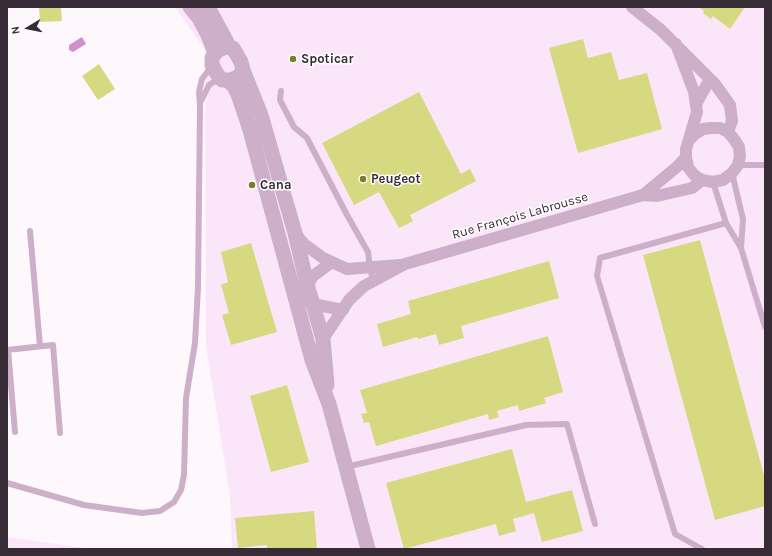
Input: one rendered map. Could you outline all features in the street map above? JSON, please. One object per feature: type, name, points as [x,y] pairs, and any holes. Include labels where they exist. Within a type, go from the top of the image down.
[{"type":"street","points":[[190,7],[199,18],[205,29],[218,69],[234,86],[239,97],[312,360],[329,404],[368,549]]},
{"type":"street","points":[[208,7],[230,48]]},
{"type":"street","points":[[632,7],[661,30],[715,84],[730,105],[732,121],[728,132]]},
{"type":"street","points":[[676,44],[694,92],[697,112],[690,140],[686,149],[688,167],[694,175],[708,181]]},
{"type":"street","points":[[243,70],[238,77],[230,80],[218,69],[217,51],[224,47],[233,48],[241,62],[261,115],[295,233],[307,295],[304,331]]},
{"type":"street","points":[[696,104],[710,79]]},
{"type":"street","points":[[690,140],[695,134],[707,128],[720,128],[728,132],[734,138],[740,156],[735,169]]},
{"type":"street","name":"Rue François Labrousse","points":[[643,195],[678,166],[686,157]]},
{"type":"street","name":"Rue François Labrousse","points":[[295,233],[304,244],[323,258],[347,269],[405,264],[643,195],[657,196],[692,188],[708,181],[724,180],[735,169]]},
{"type":"street","points":[[276,226],[307,295],[323,339],[329,404]]},
{"type":"street","points":[[307,295],[313,276],[332,262]]},
{"type":"street","name":"Rue François Labrousse","points":[[323,339],[349,300],[364,286],[405,264]]},
{"type":"street","points":[[307,295],[343,310]]},
{"type":"lane","points":[[7,483],[84,505],[142,513],[160,511],[174,502],[181,490],[184,475],[186,398],[195,343],[197,301],[199,92],[202,79],[218,69]]},
{"type":"lane","points":[[200,104],[218,69]]},
{"type":"lane","points":[[281,91],[280,100],[294,127],[307,138],[346,215],[368,252],[373,281]]},
{"type":"lane","points":[[741,248],[743,219],[735,169],[765,166]]},
{"type":"lane","points":[[708,181],[726,223],[741,248],[765,327]]},
{"type":"lane","points":[[702,549],[675,534],[597,276],[600,258],[726,223]]},
{"type":"lane","points":[[30,231],[40,346]]},
{"type":"lane","points":[[15,432],[7,350],[53,345],[60,433]]},
{"type":"lane","points":[[346,467],[526,425],[567,424],[595,524]]},
{"type":"shaded area","points":[[175,7],[765,7],[765,549],[232,549],[230,495],[206,346],[205,50]]},
{"type":"shaded area","points":[[82,37],[86,44],[73,52],[69,50],[69,45]]},
{"type":"shaded area","points":[[7,537],[92,549],[7,549]]},
{"type":"building","points":[[39,7],[61,8],[62,21],[40,22]]},
{"type":"building","points":[[699,7],[745,7],[730,29],[713,16],[711,19],[703,13],[704,11]]},
{"type":"building","points":[[583,39],[588,58],[611,52],[619,80],[647,73],[662,129],[578,153],[549,48]]},
{"type":"building","points":[[99,64],[115,89],[98,100],[82,76]]},
{"type":"building","points":[[419,92],[461,174],[470,169],[476,181],[410,215],[413,221],[399,228],[379,192],[354,205],[322,143]]},
{"type":"building","points":[[700,240],[765,479],[765,506],[715,520],[643,255]]},
{"type":"building","points":[[251,243],[277,332],[231,345],[222,315],[229,313],[221,285],[228,282],[221,252]]},
{"type":"building","points":[[549,261],[559,298],[461,326],[464,338],[439,345],[436,334],[418,339],[417,337],[383,347],[377,324],[411,314],[408,301]]},
{"type":"building","points":[[548,336],[563,392],[544,398],[546,403],[519,411],[518,405],[497,411],[499,417],[489,420],[488,414],[376,446],[369,422],[364,423],[361,414],[367,413],[360,390]]},
{"type":"building","points":[[287,385],[309,462],[271,472],[250,396]]},
{"type":"building","points":[[512,449],[526,502],[572,490],[583,531],[542,542],[534,513],[513,519],[516,531],[499,536],[496,524],[404,549],[386,483]]},
{"type":"building","points":[[314,511],[317,549],[267,549],[267,545],[238,548],[235,518]]},
{"type":"place","name":"Spoticar","points":[[293,59]]},
{"type":"place","name":"Peugeot","points":[[363,179]]},
{"type":"place","name":"Cana","points":[[252,185]]}]
